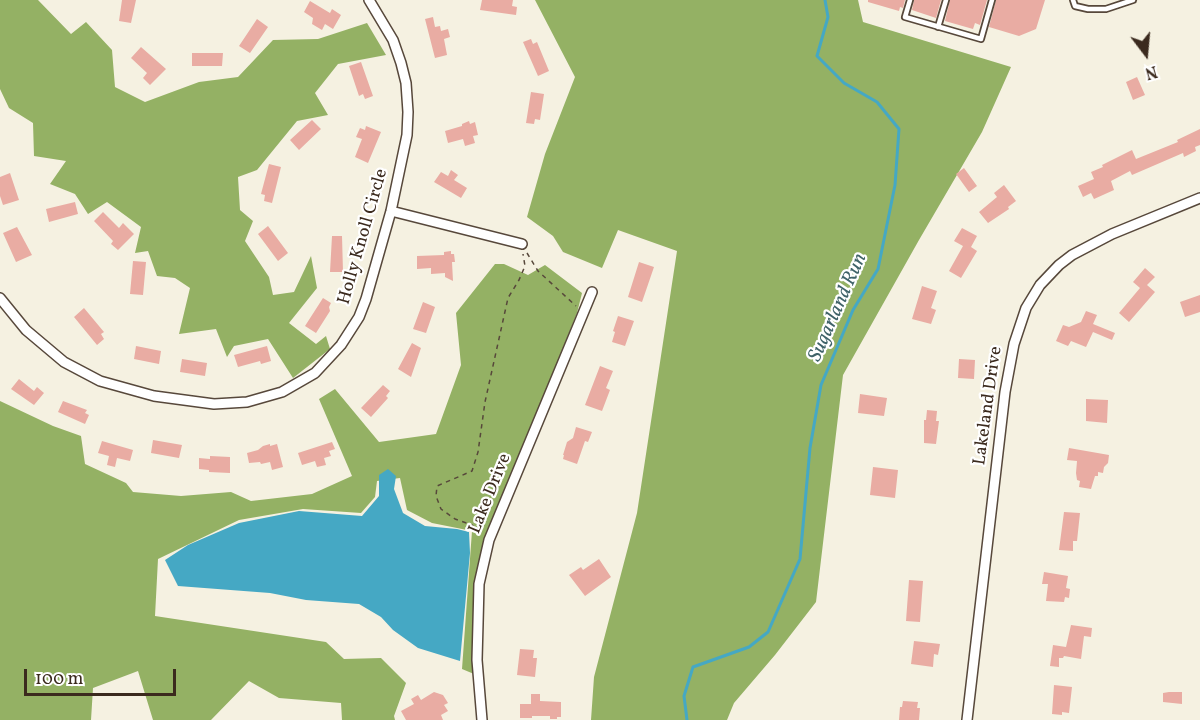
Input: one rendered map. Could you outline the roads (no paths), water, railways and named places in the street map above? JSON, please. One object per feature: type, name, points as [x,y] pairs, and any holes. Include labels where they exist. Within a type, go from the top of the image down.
[{"type":"street","name":"Holly Knoll Circle","points":[[0,298],[26,330],[64,362],[100,381],[124,388],[183,401],[214,404],[247,402],[282,392],[315,373],[341,345],[359,317],[366,299],[391,211],[407,135],[406,83],[393,40],[369,0]]},
{"type":"street","name":"Lakeland Drive","points":[[967,720],[1005,392],[1014,344],[1026,308],[1040,285],[1059,264],[1071,255],[1112,234],[1200,198]]},
{"type":"street","points":[[391,211],[522,244]]},
{"type":"street","name":"Lake Drive","points":[[482,720],[477,660],[479,584],[489,540],[592,292]]},
{"type":"lane","points":[[910,0],[905,17],[981,39],[992,0]]},
{"type":"lane","points":[[938,27],[945,0]]},
{"type":"lane","points":[[1073,0],[1075,6],[1106,9],[1133,0]]},
{"type":"water","points":[[388,469],[396,476],[394,489],[403,513],[425,526],[469,532],[470,553],[460,661],[418,648],[393,630],[381,617],[359,604],[306,600],[270,593],[178,586],[165,560],[188,545],[239,523],[299,511],[362,516],[379,496],[379,475]]},
{"type":"waterway","name":"Sugarland Run","points":[[687,720],[684,696],[693,667],[749,647],[768,632],[800,559],[810,448],[821,385],[853,310],[878,269],[895,185],[899,129],[877,102],[844,83],[817,56],[828,17],[825,0]]}]
